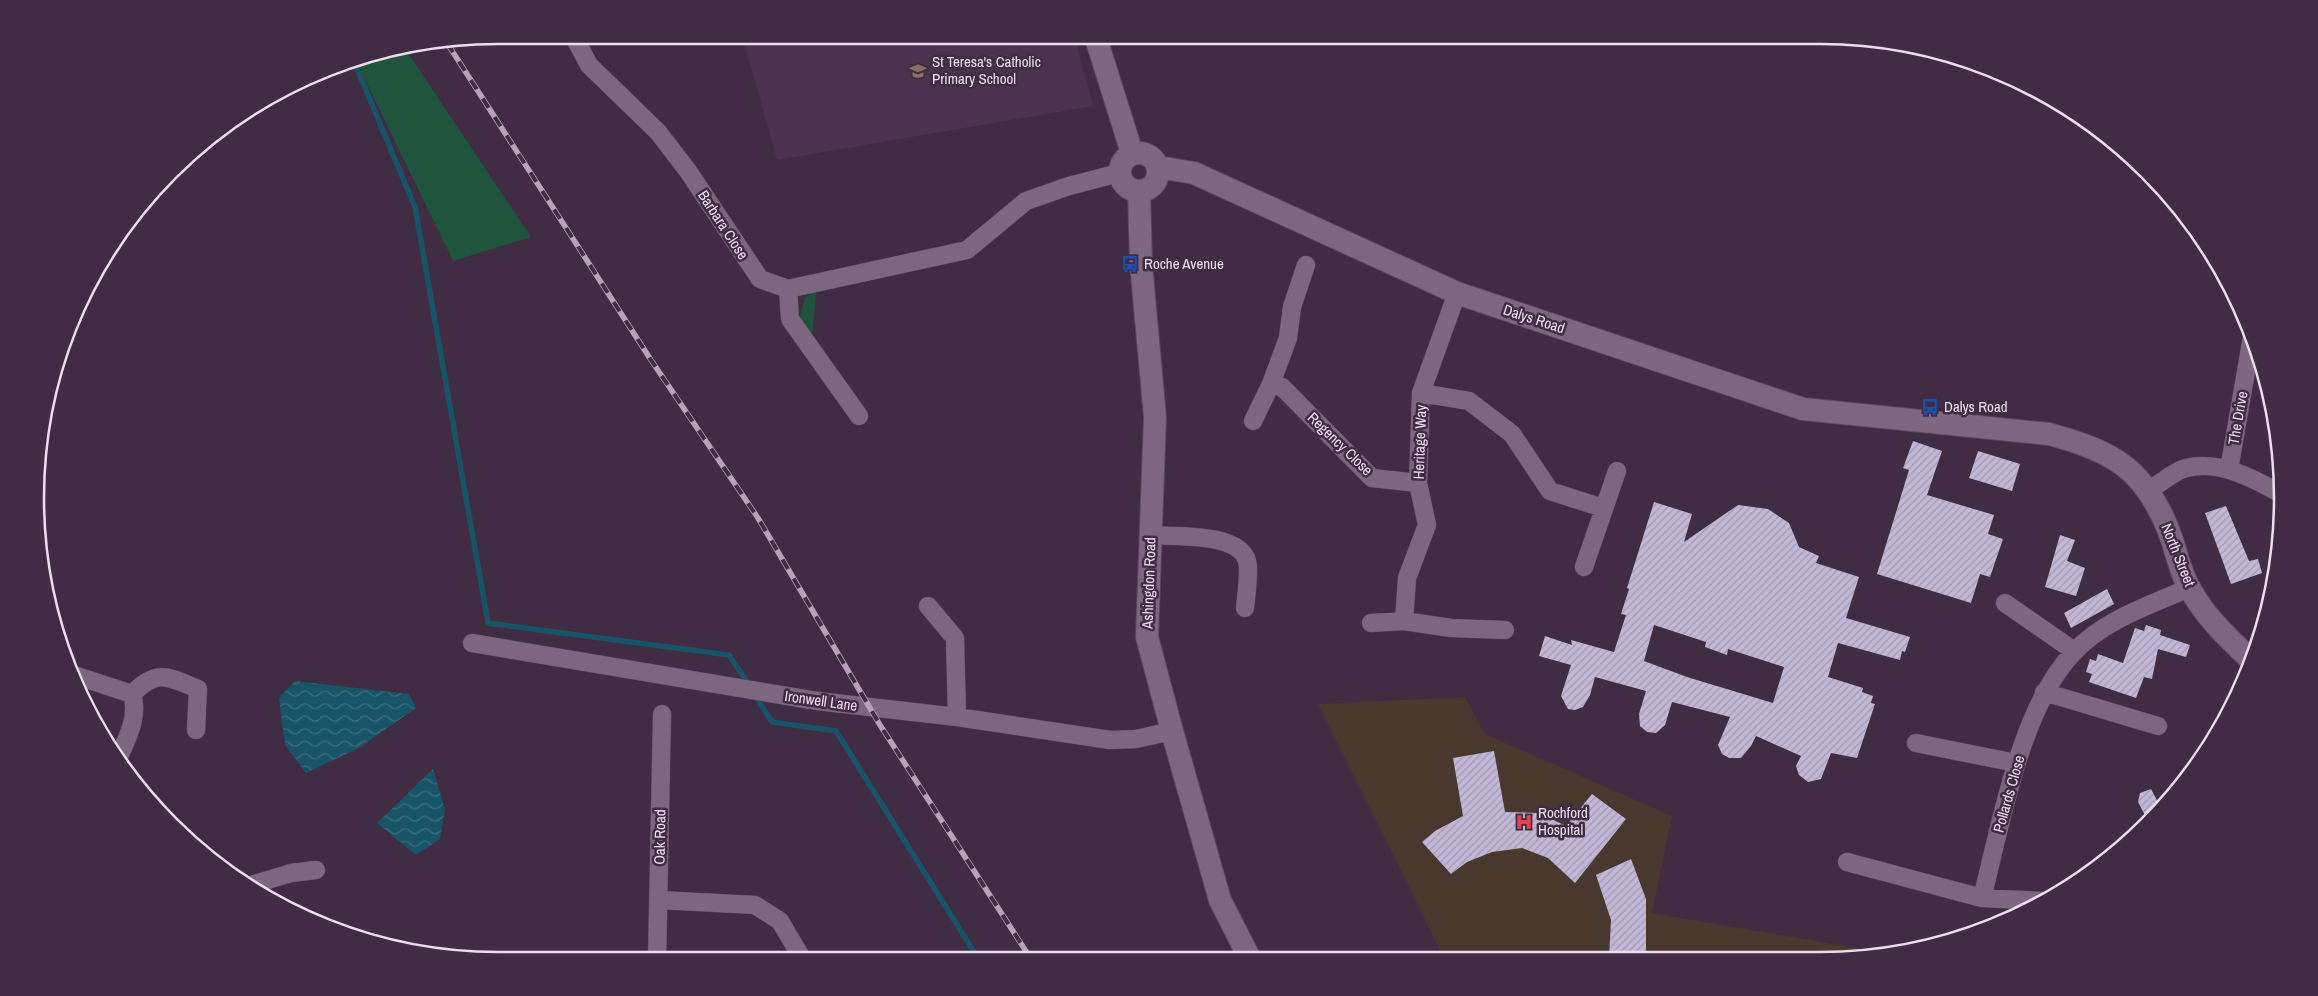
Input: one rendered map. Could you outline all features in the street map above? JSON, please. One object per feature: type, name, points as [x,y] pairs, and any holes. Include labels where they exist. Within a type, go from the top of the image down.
[{"type":"street","name":"Barbara Close","points":[[578,44],[589,65],[658,132],[688,171],[760,279],[788,289]]},
{"type":"street","points":[[1098,44],[1132,153]]},
{"type":"street","points":[[1132,153],[1145,153],[1151,156],[1158,167],[1157,179],[1154,184],[1144,190],[1133,190],[1124,184],[1119,173],[1122,161],[1132,153]]},
{"type":"street","name":"Dalys Road","points":[[1158,167],[1194,173],[1456,293],[1803,409],[2049,434],[2080,442],[2106,454],[2130,470],[2150,490]]},
{"type":"street","points":[[859,416],[790,319],[788,289],[968,250],[1026,201],[1069,186],[1119,173]]},
{"type":"street","name":"Ashingdon Road","points":[[1139,191],[1141,264],[1155,417],[1147,637],[1220,900],[1246,952]]},
{"type":"street","points":[[1253,421],[1271,384],[1288,338],[1292,307],[1306,265]]},
{"type":"street","name":"Heritage Way","points":[[1404,621],[1407,578],[1427,525],[1418,484],[1422,393],[1456,293]]},
{"type":"street","name":"The Drive","points":[[2229,470],[2250,351]]},
{"type":"street","name":"Regency Close","points":[[1271,384],[1282,387],[1372,478],[1418,484]]},
{"type":"street","points":[[1422,393],[1469,401],[1512,434],[1550,492],[1603,508]]},
{"type":"street","points":[[2150,490],[2184,468],[2205,466],[2229,470],[2274,491]]},
{"type":"street","points":[[1584,566],[1616,470]]},
{"type":"street","name":"North Street","points":[[2150,490],[2168,528],[2189,588],[2213,624],[2246,655]]},
{"type":"street","points":[[1151,536],[1210,539],[1235,546],[1243,553],[1247,562],[1245,608]]},
{"type":"street","name":"Pollards Close","points":[[1982,898],[2016,763],[2044,692],[2074,651],[2112,622],[2189,588]]},
{"type":"street","points":[[2005,603],[2074,651]]},
{"type":"street","points":[[928,606],[955,638],[957,717]]},
{"type":"street","points":[[1371,622],[1404,621],[1451,628],[1505,630]]},
{"type":"street","name":"Ironwell Lane","points":[[472,642],[817,701],[957,717],[1110,740],[1136,739],[1172,731]]},
{"type":"street","points":[[132,694],[144,682],[156,676],[171,678],[198,689],[196,730]]},
{"type":"street","points":[[80,677],[132,694]]},
{"type":"street","points":[[2044,692],[2158,726]]},
{"type":"street","points":[[121,751],[130,731],[136,705],[132,694]]},
{"type":"street","name":"Oak Road","points":[[657,952],[662,714]]},
{"type":"street","points":[[1916,743],[2016,763]]},
{"type":"street","points":[[1847,862],[1982,898],[2030,900]]},
{"type":"street","points":[[258,883],[291,873],[316,870]]},
{"type":"street","points":[[659,900],[755,905],[780,921],[799,952]]},
{"type":"shaded area","name":"St Teresa's Catholic Primary School","points":[[745,44],[1076,44],[1093,106],[777,160]]},
{"type":"shaded area","name":"Rochford Hospital","points":[[1465,697],[1485,734],[1672,816],[1652,913],[1865,949],[1820,952],[1441,952],[1318,704]]},
{"type":"green space","points":[[408,52],[531,237],[453,261],[358,66]]},
{"type":"green space","points":[[815,291],[812,336],[800,316],[805,298]]},
{"type":"water","points":[[295,681],[409,694],[416,708],[359,748],[306,773],[285,745],[279,698]]},
{"type":"water","points":[[433,769],[445,809],[440,839],[416,855],[377,823]]},
{"type":"building","points":[[1913,441],[1942,451],[1927,495],[1994,515],[1988,534],[2003,539],[1990,577],[1980,574],[1971,603],[1877,574],[1909,470],[1903,468]]},
{"type":"building","points":[[1978,451],[2020,464],[2012,491],[1969,478]]},
{"type":"building","points":[[1654,502],[1692,514],[1684,542],[1738,505],[1768,509],[1789,523],[1799,547],[1819,556],[1816,563],[1859,577],[1846,618],[1910,637],[1905,652],[1902,651],[1900,660],[1838,643],[1828,677],[1863,688],[1862,692],[1873,696],[1871,703],[1875,704],[1857,758],[1831,753],[1821,779],[1808,782],[1799,775],[1796,766],[1801,756],[1756,736],[1751,746],[1741,758],[1729,758],[1722,754],[1718,745],[1730,717],[1672,702],[1665,725],[1656,733],[1647,732],[1640,726],[1639,714],[1646,691],[1595,677],[1590,695],[1583,707],[1575,710],[1568,709],[1561,696],[1571,665],[1539,656],[1545,636],[1572,645],[1571,640],[1614,652],[1626,615],[1621,614],[1629,589],[1627,588]],"holes":[[[1654,625],[1706,642],[1705,647],[1727,655],[1728,649],[1784,667],[1773,703],[1687,677],[1644,661]]]},
{"type":"building","points":[[2226,506],[2249,561],[2258,559],[2262,573],[2231,584],[2205,513]]},
{"type":"building","points":[[2060,535],[2075,540],[2067,561],[2085,568],[2076,596],[2045,587]]},
{"type":"building","points":[[2107,589],[2114,604],[2071,628],[2064,613]]},
{"type":"building","points":[[2146,625],[2161,630],[2160,635],[2190,645],[2186,657],[2158,649],[2152,679],[2144,677],[2136,698],[2089,682],[2092,674],[2086,672],[2090,659],[2096,661],[2098,654],[2123,663],[2135,628],[2144,631]]},
{"type":"building","points":[[1494,751],[1505,812],[1539,813],[1566,826],[1592,794],[1626,819],[1575,883],[1548,858],[1522,848],[1492,852],[1467,862],[1451,874],[1422,842],[1435,831],[1463,816],[1453,758]]},
{"type":"building","points":[[2151,789],[2158,802],[2145,815],[2138,802],[2140,793]]},
{"type":"building","points":[[1631,859],[1646,899],[1646,952],[1609,952],[1611,920],[1596,875]]},
{"type":"waterway","points":[[356,67],[415,207],[488,623],[729,655],[747,682]]},
{"type":"waterway","points":[[755,695],[772,722],[836,731],[974,952]]},
{"type":"railway","points":[[450,47],[651,360],[758,518],[880,725],[1026,952]]},
{"type":"place","name":"St Teresa's Catholic Primary School","points":[[918,71]]},
{"type":"place","name":"Roche Avenue","points":[[1130,264]]},
{"type":"place","name":"Dalys Road","points":[[1930,407]]},
{"type":"place","name":"Rochford Hospital","points":[[1524,822]]}]
